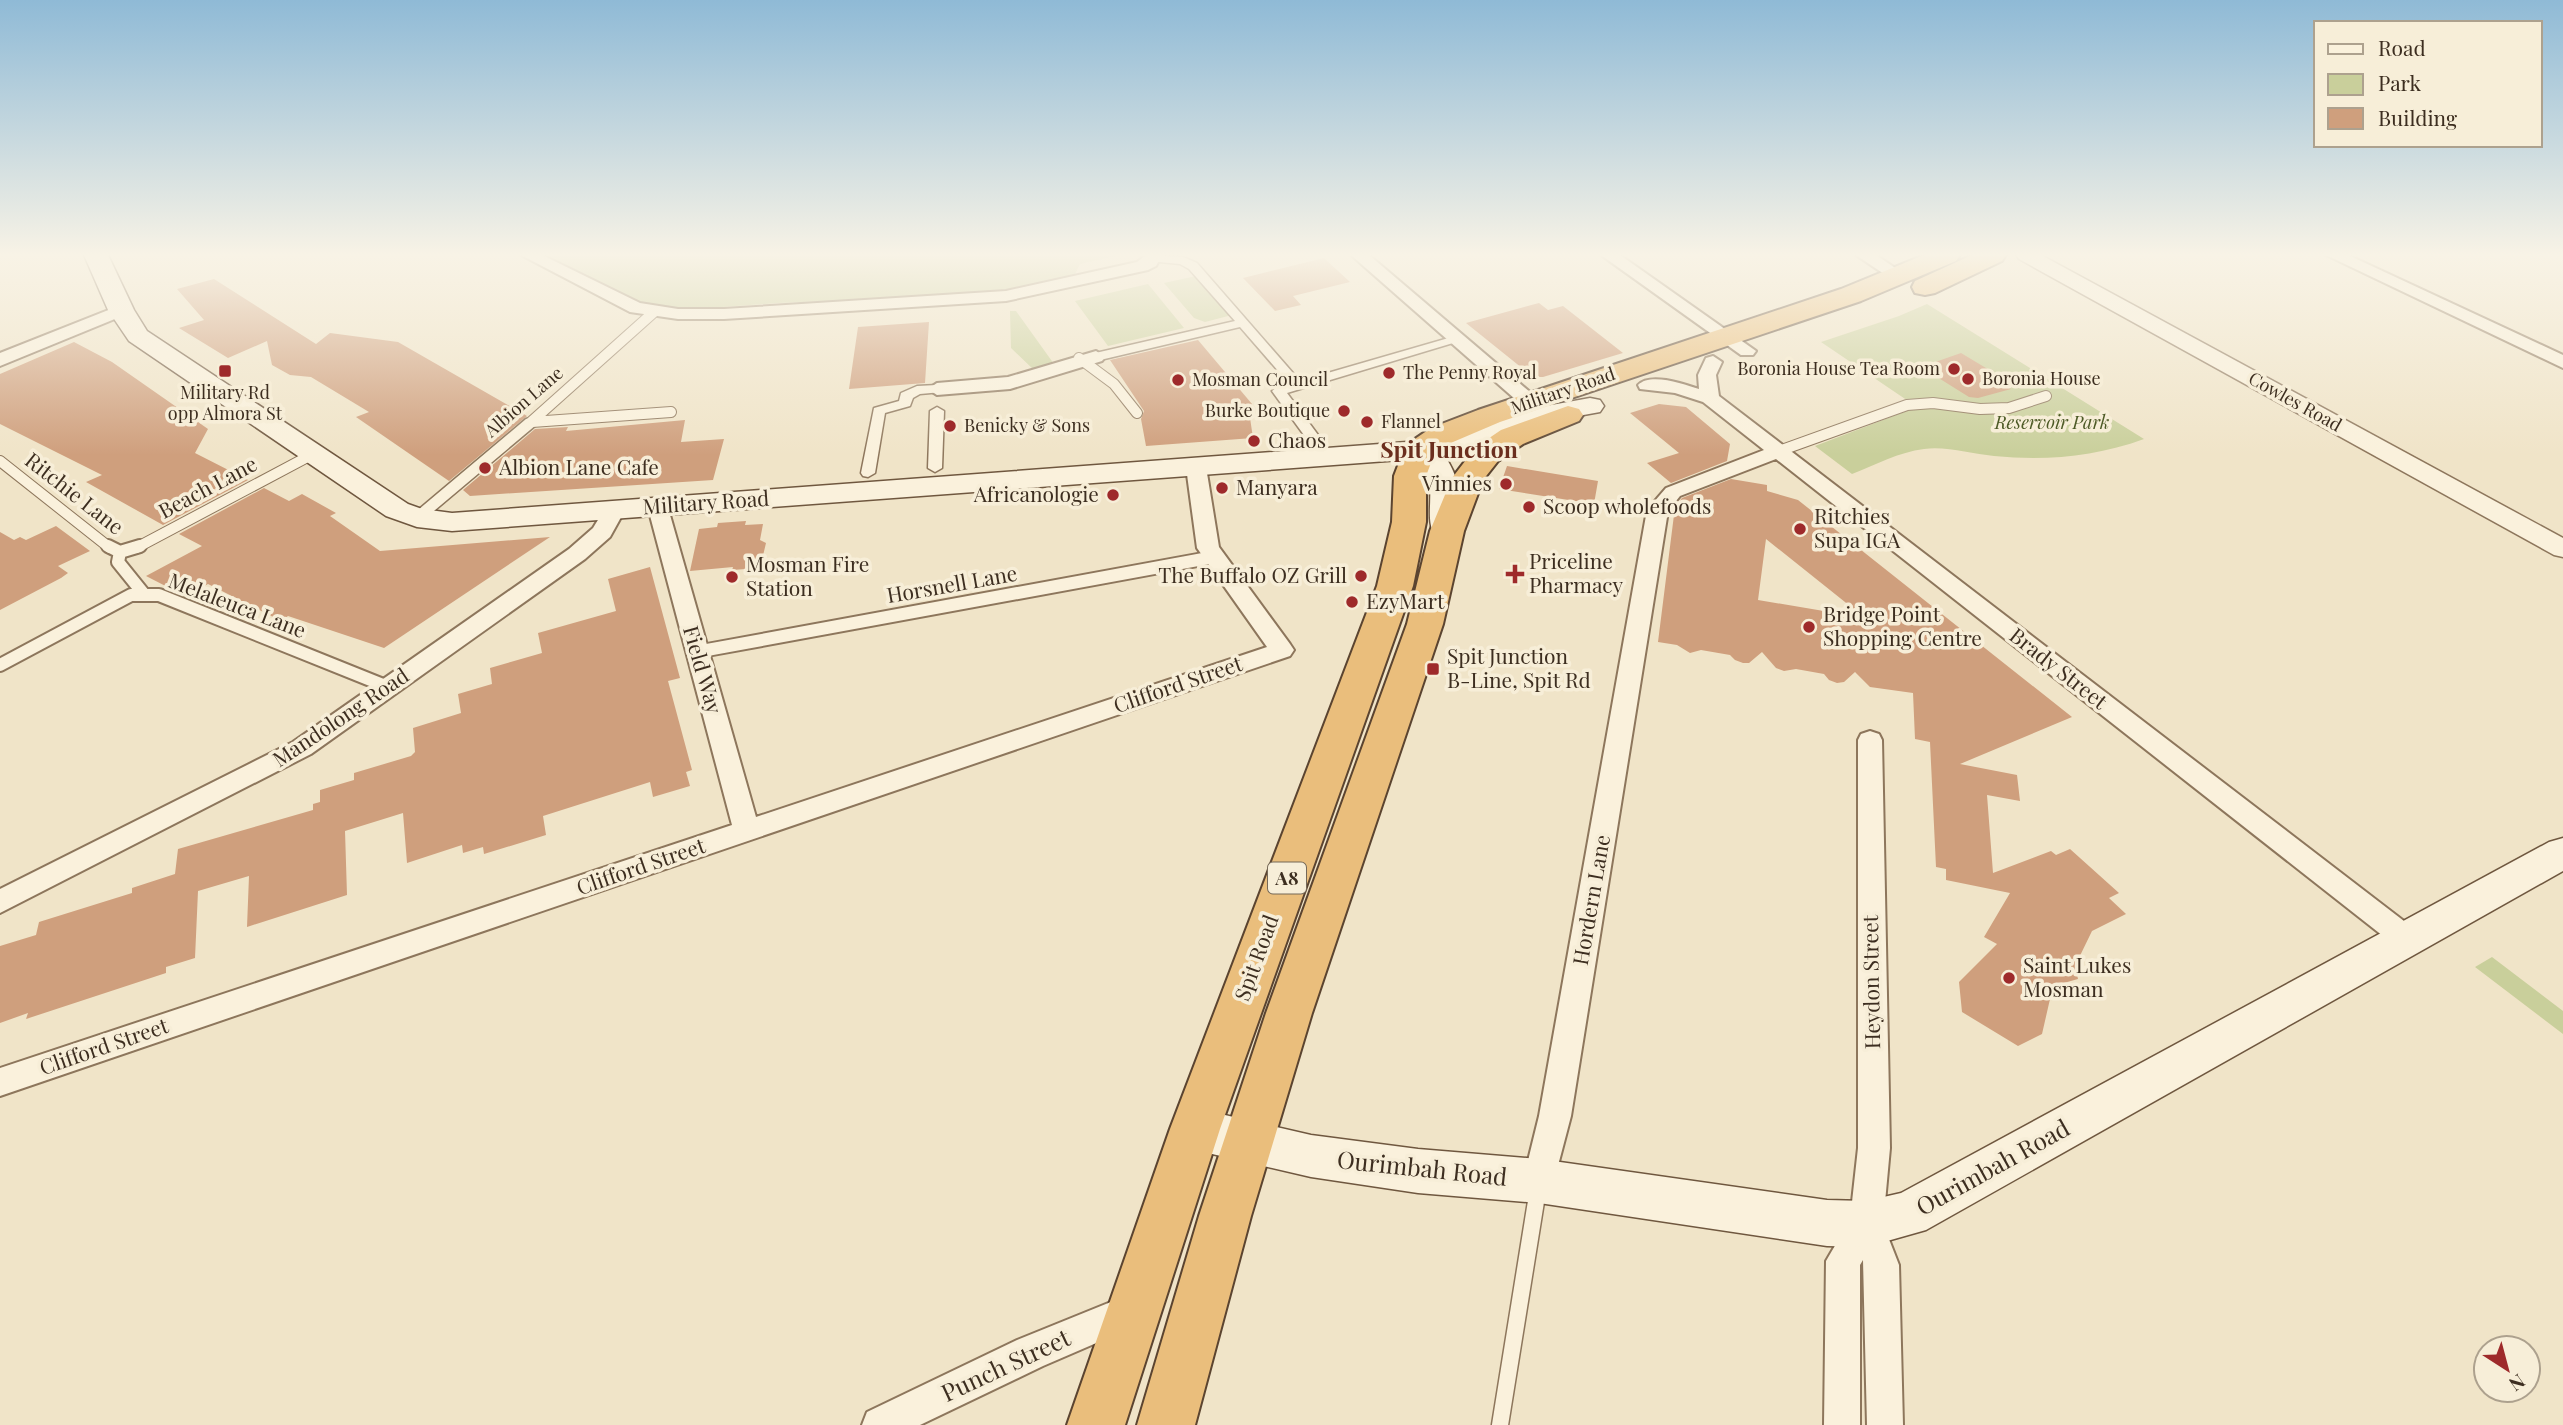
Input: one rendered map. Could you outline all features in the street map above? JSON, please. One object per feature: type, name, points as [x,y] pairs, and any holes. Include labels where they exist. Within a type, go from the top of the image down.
[{"type":"highway","name":"Military Road","points":[[1447,531],[1468,478],[1478,463],[1497,446],[1590,406],[1713,362],[1736,344],[1789,322]]},
{"type":"highway","name":"Military Road","points":[[1420,450],[1432,440],[1454,429],[1530,402],[1825,322]]},
{"type":"highway","name":"Spit Road","points":[[1096,1425],[1195,1129],[1395,586],[1409,522],[1412,469],[1420,450]]},
{"type":"highway","name":"A8","points":[[1166,1425],[1225,1216],[1289,1013],[1424,624],[1447,531]]},
{"type":"main road","name":"Military Road","points":[[129,322],[138,336],[397,510],[417,518],[452,522],[1420,450],[1453,444],[1528,417],[1590,406]]},
{"type":"main road","points":[[1420,450],[1439,464],[1443,475],[1447,531]]},
{"type":"main road","name":"Ourimbah Road","points":[[1195,1129],[1311,1156],[1418,1171],[1539,1181],[1826,1223],[1866,1224],[1909,1214],[2563,853]]},
{"type":"street","points":[[0,360],[93,322]]},
{"type":"street","points":[[1436,322],[1530,402]]},
{"type":"street","points":[[1704,322],[1736,344]]},
{"type":"street","name":"Cowles Road","points":[[2147,322],[2563,549]]},
{"type":"street","points":[[2478,322],[2563,362]]},
{"type":"street","points":[[868,473],[879,411],[905,403],[906,397],[918,390],[1010,383],[1085,359],[1243,323],[1294,381],[1279,391]]},
{"type":"street","points":[[1279,391],[1457,340]]},
{"type":"street","points":[[1710,398],[1707,374],[1713,362]]},
{"type":"street","name":"Brady Street","points":[[1647,385],[1676,388],[1710,398],[2407,939]]},
{"type":"street","points":[[1279,391],[1314,439]]},
{"type":"street","points":[[935,468],[937,411]]},
{"type":"street","name":"Albion Lane","points":[[417,518],[531,422]]},
{"type":"street","name":"Hordern Lane","points":[[1539,1181],[1558,1103],[1658,510],[1673,492],[1779,451]]},
{"type":"street","points":[[1196,467],[1208,548],[1214,557]]},
{"type":"street","name":"Field Way","points":[[658,508],[747,832]]},
{"type":"street","name":"Mandolong Road","points":[[0,902],[302,748],[577,554],[602,533],[614,510]]},
{"type":"street","name":"Clifford Street","points":[[0,1082],[1282,650],[1214,557]]},
{"type":"street","name":"Heydon Street","points":[[1842,1425],[1843,1261],[1866,1224],[1874,1148],[1870,740]]},
{"type":"street","name":"Heydon Street","points":[[1866,1224],[1882,1265],[1885,1425]]},
{"type":"street","name":"Punch Street","points":[[880,1425],[1030,1353],[1133,1310]]},
{"type":"lane","name":"Albion Lane","points":[[531,422],[643,322]]},
{"type":"lane","points":[[1085,359],[1114,384],[1137,413]]},
{"type":"lane","points":[[1779,451],[1907,405],[1933,403],[1980,409],[2009,408],[2046,396]]},
{"type":"lane","points":[[531,422],[671,412]]},
{"type":"lane","name":"Beach Lane","points":[[120,552],[137,548],[313,454]]},
{"type":"lane","name":"Ritchie Lane","points":[[0,461],[111,549],[120,552],[118,562],[143,593]]},
{"type":"lane","name":"Horsnell Lane","points":[[696,652],[1214,557]]},
{"type":"lane","name":"Melaleuca Lane","points":[[0,665],[131,595],[143,593],[159,595],[388,687]]},
{"type":"lane","name":"Hordern Lane","points":[[1500,1425],[1539,1181]]},
{"type":"green space","points":[[1010,322],[1024,322],[1054,364],[1035,371],[1011,348]]},
{"type":"green space","points":[[1090,322],[1179,322],[1184,328],[1108,346]]},
{"type":"green space","name":"Reservoir Park","points":[[1882,322],[1955,322],[2144,439],[2088,454],[2051,458],[1924,449],[1896,456],[1852,474],[1815,446],[1917,407],[1821,342]]},
{"type":"green space","points":[[2492,957],[2563,1011],[2563,1034],[2475,967]]},
{"type":"building","points":[[199,322],[281,322],[316,344],[330,333],[398,342],[527,416],[449,481],[356,417],[369,412],[311,377],[290,375],[272,365],[267,341],[228,358],[179,328]]},
{"type":"building","points":[[929,322],[925,383],[849,389],[858,327]]},
{"type":"building","points":[[1583,322],[1623,353],[1543,377],[1533,377],[1466,323]]},
{"type":"building","name":"Mosman Council","points":[[1198,340],[1252,404],[1249,411],[1253,438],[1146,446],[1141,419],[1144,411],[1110,360]]},
{"type":"building","points":[[74,342],[112,362],[208,429],[195,453],[248,480],[163,525],[86,482],[102,475],[0,424],[0,374]]},
{"type":"building","name":"Boronia House","points":[[1961,353],[1996,374],[1990,376],[2011,389],[1978,398],[1969,397],[1921,367]]},
{"type":"building","points":[[1659,404],[1686,407],[1730,444],[1727,461],[1671,483],[1647,463],[1679,453],[1630,413]]},
{"type":"building","points":[[685,420],[681,442],[724,439],[713,480],[470,496],[463,490],[535,429],[568,427],[566,431]]},
{"type":"building","points":[[1507,466],[1598,481],[1594,504],[1499,489]]},
{"type":"building","name":"Bridge Point Shopping Centre","points":[[1731,479],[1767,485],[1767,491],[1798,500],[2072,717],[1960,764],[2017,775],[2020,801],[1987,795],[1993,873],[2051,851],[2056,855],[2070,849],[2119,893],[2109,898],[2126,914],[2092,931],[2075,966],[2078,979],[2053,986],[2042,1034],[2018,1046],[1962,1012],[1959,982],[1997,944],[1984,937],[2010,893],[1946,880],[1946,869],[1936,867],[1930,742],[1915,739],[1913,693],[1870,687],[1855,672],[1844,682],[1837,683],[1824,674],[1796,669],[1784,671],[1776,668],[1762,652],[1749,663],[1743,663],[1730,655],[1701,650],[1690,653],[1677,645],[1658,642],[1675,507],[1682,498]],"holes":[[[1766,539],[1865,618],[1758,600]]]},
{"type":"building","points":[[264,488],[289,501],[302,494],[336,513],[330,516],[380,551],[550,537],[384,648],[288,616],[281,621],[208,584],[185,596],[146,576],[202,546],[179,534]]},
{"type":"building","points":[[746,521],[745,525],[763,524],[760,540],[766,543],[760,568],[732,570],[733,567],[690,571],[699,529],[717,527],[718,523]]},
{"type":"building","points":[[56,526],[90,551],[58,566],[68,573],[61,578],[0,610],[0,532],[14,540],[20,537],[26,540]]},
{"type":"building","points":[[650,567],[680,678],[668,681],[692,770],[686,772],[690,786],[653,797],[650,782],[543,816],[546,835],[484,854],[483,847],[463,853],[462,845],[407,863],[403,813],[345,831],[347,895],[247,927],[249,876],[198,891],[195,958],[166,967],[166,973],[26,1019],[28,1013],[0,1023],[0,946],[36,935],[39,922],[132,893],[132,888],[175,874],[178,849],[313,810],[313,804],[320,802],[320,790],[354,780],[354,773],[411,756],[415,752],[413,728],[461,713],[458,694],[492,684],[490,668],[542,653],[538,633],[616,611],[608,579]]},
{"type":"place","name":"Boronia House Tea Room","points":[[1954,369]]},
{"type":"place","name":"Military Rd opp Almora St","points":[[225,371]]},
{"type":"place","name":"The Penny Royal","points":[[1389,373]]},
{"type":"place","name":"Boronia House","points":[[1968,379]]},
{"type":"place","name":"Mosman Council","points":[[1178,380]]},
{"type":"place","name":"Burke Boutique","points":[[1344,411]]},
{"type":"place","name":"Flannel","points":[[1367,422]]},
{"type":"place","name":"Benicky & Sons","points":[[950,426]]},
{"type":"place","name":"Chaos","points":[[1254,441]]},
{"type":"place","name":"Albion Lane Cafe","points":[[485,468]]},
{"type":"place","name":"Vinnies","points":[[1506,484]]},
{"type":"place","name":"Manyara","points":[[1222,488]]},
{"type":"place","name":"Africanologie","points":[[1113,495]]},
{"type":"place","name":"Scoop wholefoods","points":[[1529,507]]},
{"type":"place","name":"Ritchies Supa IGA","points":[[1800,529]]},
{"type":"place","name":"Priceline Pharmacy","points":[[1515,574]]},
{"type":"place","name":"The Buffalo OZ Grill","points":[[1361,576]]},
{"type":"place","name":"Mosman Fire Station","points":[[732,577]]},
{"type":"place","name":"EzyMart","points":[[1352,602]]},
{"type":"place","name":"Bridge Point Shopping Centre","points":[[1809,627]]},
{"type":"place","name":"Spit Junction B-Line, Spit Rd","points":[[1433,669]]},
{"type":"place","name":"Saint Lukes Mosman","points":[[2009,978]]},
{"type":"district","name":"Spit Junction","points":[[1449,450]]}]
